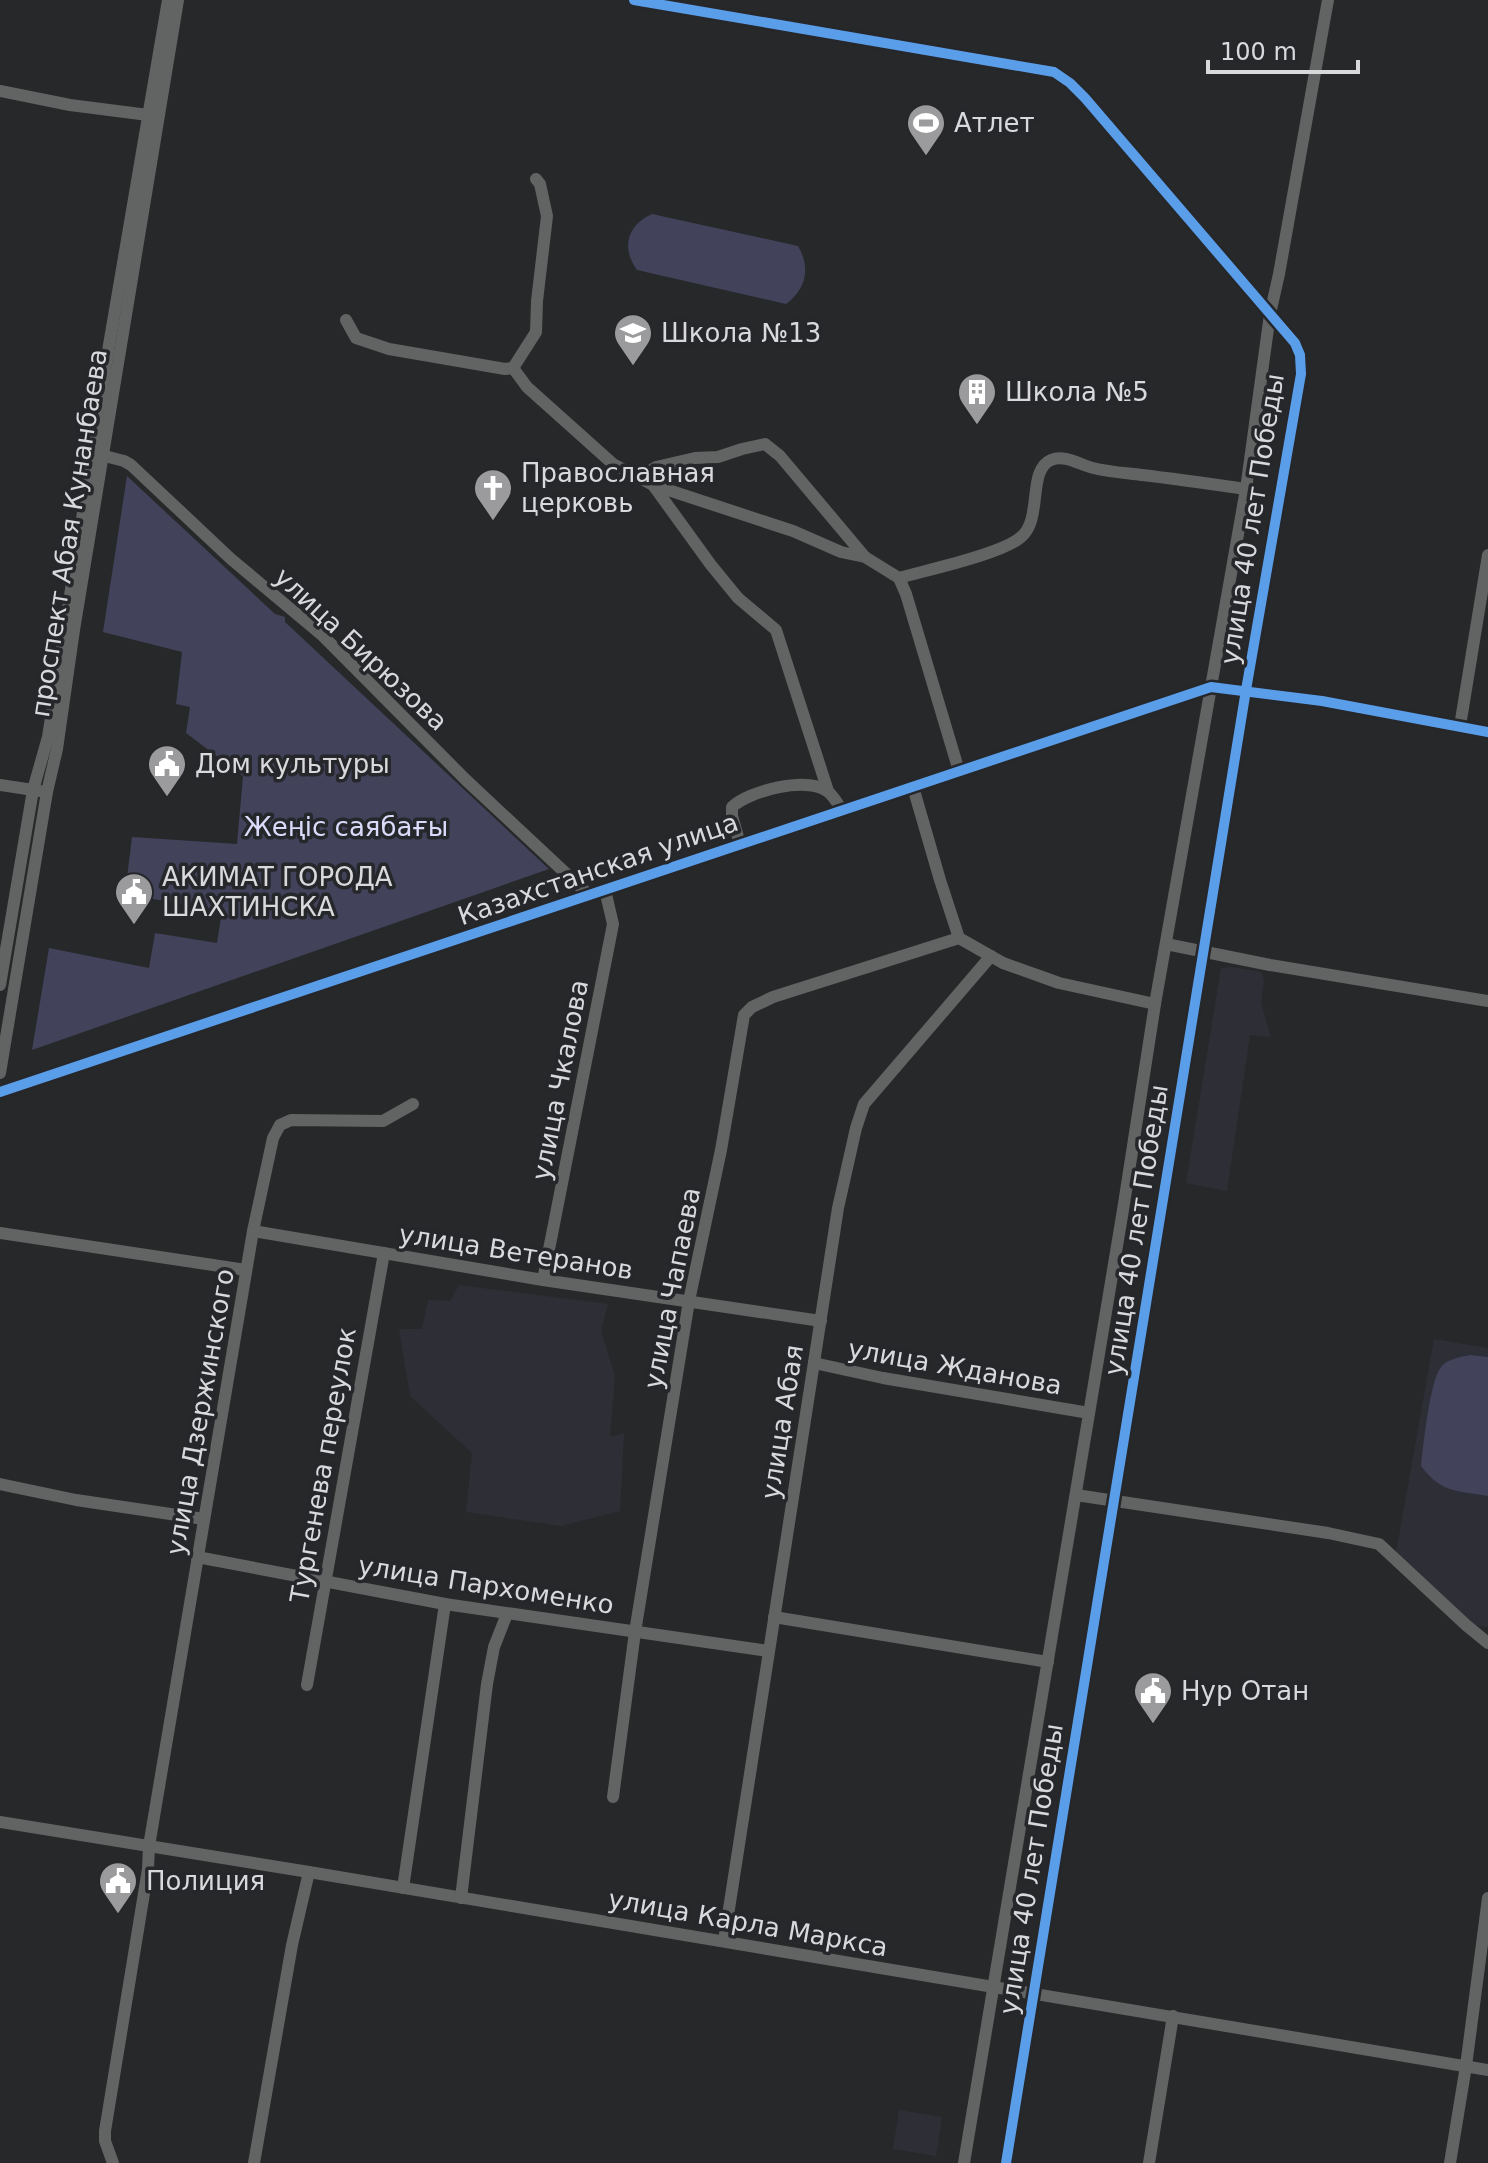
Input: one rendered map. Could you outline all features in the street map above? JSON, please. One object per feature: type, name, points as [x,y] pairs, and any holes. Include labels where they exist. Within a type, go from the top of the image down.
[{"type":"street","name":"проспект Абая Кунанбаева","points":[[154,116],[168,0]]},
{"type":"street","name":"проспект Абая Кунанбаева","points":[[0,985],[40,791],[57,749],[97,454],[154,116],[178,0]]},
{"type":"street","points":[[634,0],[1054,72],[1070,83],[1107,123],[1270,314]]},
{"type":"street","name":"улица 40 лет Победы","points":[[964,2163],[1155,1004],[1246,489],[1270,314],[1328,0]]},
{"type":"street","points":[[0,91],[70,105],[154,116]]},
{"type":"street","points":[[513,368],[536,332],[547,216],[540,184],[536,179]]},
{"type":"street","name":"улица 40 лет Победы","points":[[1006,2163],[1246,690],[1301,374],[1300,355],[1295,343],[1270,314]]},
{"type":"street","points":[[346,320],[356,338],[389,349],[513,368]]},
{"type":"street","points":[[513,368],[527,387],[613,464],[638,478],[793,531],[841,552],[865,557]]},
{"type":"street","points":[[638,478],[656,467],[695,458],[718,457],[765,444],[780,456],[865,557],[899,578],[959,771]]},
{"type":"street","name":"улица Бирюзова","points":[[97,454],[131,465],[231,559],[323,636],[466,780],[589,895]]},
{"type":"street","points":[[899,578],[998,549],[1022,537],[1031,523],[1035,507],[1035,485],[1050,460],[1064,458],[1093,468],[1246,489]]},
{"type":"street","points":[[653,485],[738,598],[776,630],[828,791],[842,810]]},
{"type":"street","points":[[1460,726],[1488,555]]},
{"type":"street","points":[[1211,687],[1322,701],[1488,732]]},
{"type":"street","name":"Казахстанская улица","points":[[0,1092],[1211,687]]},
{"type":"street","points":[[740,844],[732,816],[732,807],[738,801],[790,785],[812,784],[828,791]]},
{"type":"street","points":[[0,785],[40,791]]},
{"type":"street","points":[[913,787],[959,938],[1003,963],[1059,983],[1155,1004]]},
{"type":"street","name":"проспект Абая Кунанбаева","points":[[0,1073],[40,791]]},
{"type":"street","name":"улица Чкалова","points":[[543,1280],[613,924],[605,890]]},
{"type":"street","name":"улица Чапаева","points":[[613,1797],[635,1632],[689,1301],[721,1150],[744,1015],[752,1007],[773,997],[959,938]]},
{"type":"street","points":[[1166,944],[1285,968],[1488,1001]]},
{"type":"street","name":"улица Абая","points":[[724,1941],[838,1208],[856,1128],[864,1104],[991,956]]},
{"type":"street","name":"улица Дзержинского","points":[[113,2163],[105,2141],[105,2131],[148,1869],[149,1846],[246,1270],[273,1138],[280,1125],[291,1120],[383,1121],[413,1104]]},
{"type":"street","name":"улица Ветеранов","points":[[253,1231],[543,1280],[821,1321]]},
{"type":"street","points":[[0,1233],[246,1270]]},
{"type":"street","name":"Тургенева переулок","points":[[307,1685],[384,1253]]},
{"type":"street","name":"улица Жданова","points":[[814,1363],[883,1378],[1089,1413]]},
{"type":"street","points":[[0,1484],[76,1500],[204,1519]]},
{"type":"street","points":[[1076,1495],[1328,1533],[1379,1544],[1488,1643]]},
{"type":"street","name":"улица Пархоменко","points":[[197,1557],[445,1604],[768,1651]]},
{"type":"street","points":[[403,1888],[445,1604]]},
{"type":"street","points":[[461,1898],[489,1671],[494,1647],[507,1614]]},
{"type":"street","points":[[774,1617],[1048,1662]]},
{"type":"street","name":"улица Карла Маркса","points":[[0,1822],[1488,2070]]},
{"type":"street","points":[[254,2163],[292,1945],[309,1872]]},
{"type":"street","points":[[1450,2163],[1488,1898]]},
{"type":"street","points":[[1149,2163],[1173,2016]]},
{"type":"shaded area","points":[[1221,968],[1262,972],[1261,1003],[1271,1037],[1250,1035],[1227,1191],[1186,1183]]},
{"type":"shaded area","points":[[459,1285],[608,1304],[601,1331],[615,1376],[610,1437],[624,1433],[620,1511],[561,1526],[466,1512],[472,1453],[410,1396],[399,1329],[422,1329],[428,1300],[450,1301]]},
{"type":"shaded area","points":[[1434,1339],[1488,1348],[1488,1627],[1475,1625],[1396,1553]]},
{"type":"shaded area","points":[[899,2110],[942,2117],[936,2156],[893,2149]]},
{"type":"green space","points":[[652,214],[798,246],[805,270],[802,285],[786,304],[637,270],[629,254],[629,238],[637,224]]},
{"type":"green space","name":"Жеңіс саябағы","points":[[127,476],[275,614],[285,617],[285,622],[549,869],[32,1050],[49,948],[149,968],[155,933],[217,943],[222,911],[125,894],[132,837],[237,844],[243,776],[186,733],[190,707],[176,704],[182,652],[103,632]]},
{"type":"green space","points":[[1470,1355],[1488,1357],[1488,1496],[1443,1486],[1421,1466],[1437,1374],[1447,1362]]},
{"type":"cycle path","points":[[634,0],[1054,72],[1085,98],[1295,343],[1300,355],[1301,374],[1246,690],[1006,2163]]},
{"type":"cycle path","points":[[0,1092],[1211,687],[1322,701],[1488,732]]},
{"type":"place","name":"Атлет","points":[[926,157]]},
{"type":"place","name":"Школа №13","points":[[633,367]]},
{"type":"place","name":"Школа №5","points":[[977,426]]},
{"type":"place","name":"Православная церковь","points":[[493,522]]},
{"type":"place","name":"Дом культуры","points":[[167,798]]},
{"type":"place","name":"АКИМАТ ГОРОДА ШАХТИНСКА","points":[[134,926]]},
{"type":"place","name":"Нур Отан","points":[[1153,1725]]},
{"type":"place","name":"Полиция","points":[[118,1915]]}]
